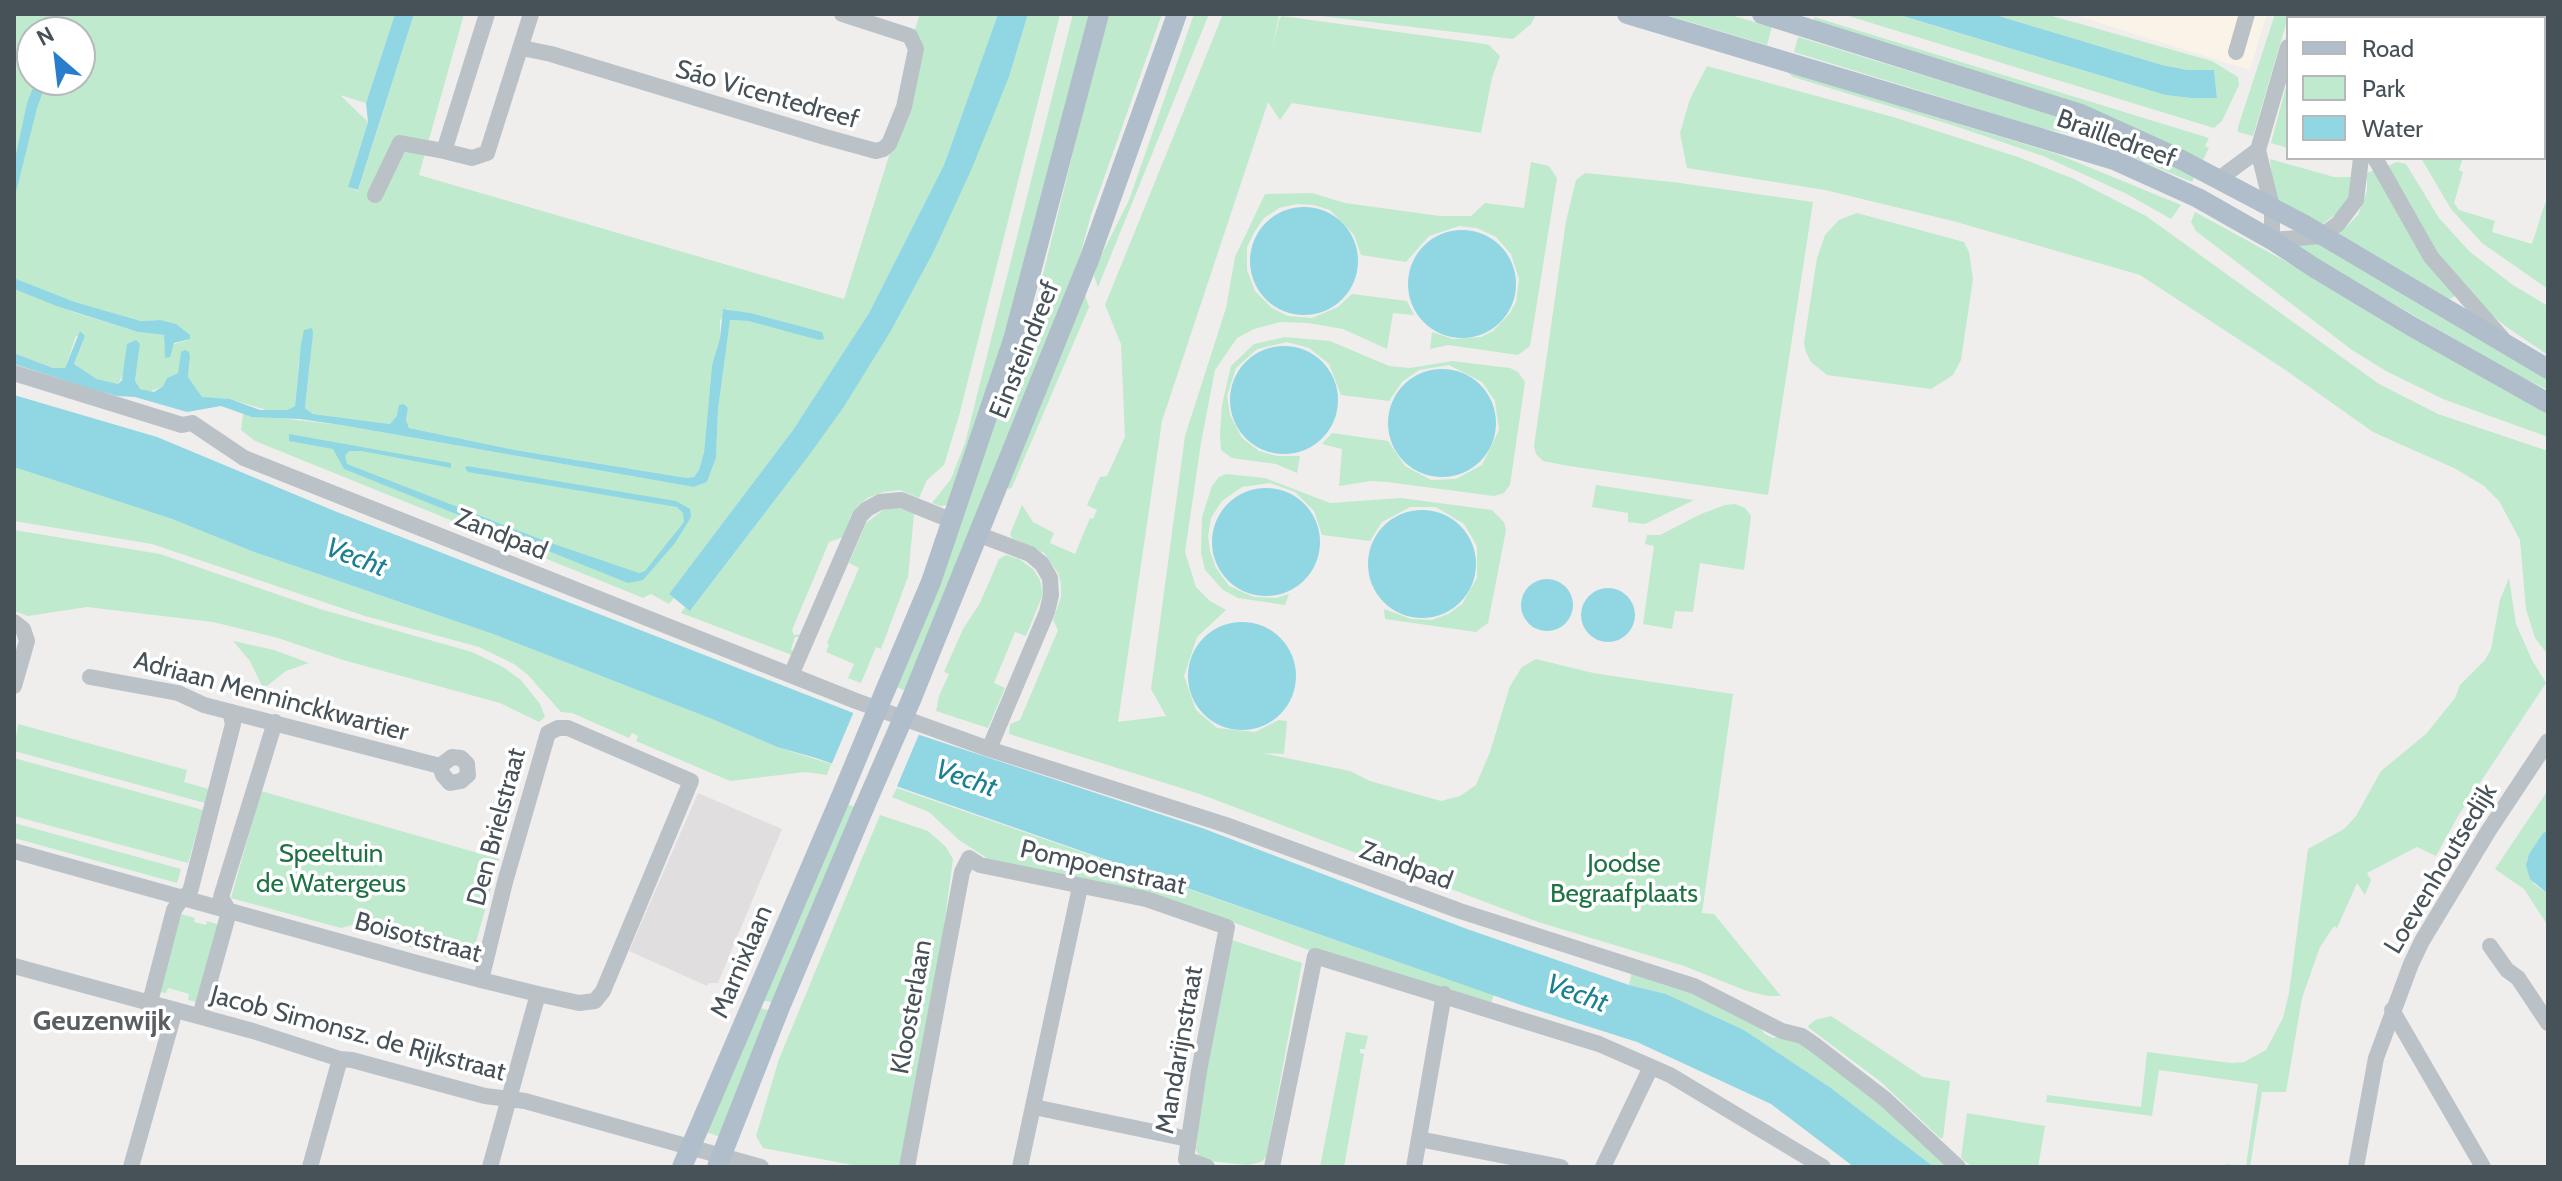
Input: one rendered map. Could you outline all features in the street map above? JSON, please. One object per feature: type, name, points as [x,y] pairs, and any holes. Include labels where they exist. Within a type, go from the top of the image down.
[{"type":"main road","name":"Einsteindreef","points":[[885,691],[953,521],[1013,340],[1099,14]]},
{"type":"main road","name":"Einsteindreef","points":[[911,700],[1114,197],[1177,14]]},
{"type":"main road","name":"Brailledreef","points":[[1627,14],[2114,160],[2198,198],[2362,297],[2548,403]]},
{"type":"main road","name":"Brailledreef","points":[[1762,14],[2081,114],[2272,207],[2548,369]]},
{"type":"main road","name":"Marnixlaan","points":[[682,1167],[885,691]]},
{"type":"main road","name":"Marnixlaan","points":[[719,1161],[786,992],[911,700]]},
{"type":"street","points":[[444,151],[487,14]]},
{"type":"street","points":[[375,195],[400,143],[472,158],[487,153],[531,14]]},
{"type":"street","name":"Sáo Vicentedreef","points":[[522,48],[876,151],[889,144],[904,107],[916,49],[910,36],[842,14]]},
{"type":"street","points":[[2236,52],[2247,14]]},
{"type":"street","points":[[2286,54],[2258,150],[2272,207],[2272,240],[2322,236],[2338,224],[2356,200],[2361,160]]},
{"type":"street","points":[[2219,179],[2258,150]]},
{"type":"street","points":[[2376,160],[2431,257],[2511,348]]},
{"type":"street","name":"Zandpad","points":[[14,373],[182,425],[192,423],[244,458],[791,675],[989,749],[1226,825],[1460,911],[1694,986],[1782,1031],[1802,1036],[1885,1099],[1958,1167]]},
{"type":"street","points":[[791,675],[860,516],[867,509],[880,502],[901,500],[953,521]]},
{"type":"street","points":[[980,535],[1030,554],[1042,564],[1050,578],[1051,595],[1047,612],[989,749]]},
{"type":"street","points":[[14,622],[23,629],[27,641],[14,686]]},
{"type":"street","name":"Adriaan Menninckkwartier","points":[[90,677],[178,693],[204,705],[440,766]]},
{"type":"street","points":[[150,1002],[174,910],[190,892],[233,724],[230,712]]},
{"type":"street","points":[[200,1016],[229,912],[221,897],[275,722]]},
{"type":"street","name":"Den Brielstraat","points":[[481,980],[505,882],[548,733],[558,728],[568,728],[691,781],[603,991],[595,1001],[579,1003]]},
{"type":"street","name":"Loevenhoutsedijk","points":[[2356,1167],[2376,1058],[2392,1010],[2422,941],[2489,830],[2548,741]]},
{"type":"street","name":"Boisotstraat","points":[[14,851],[481,980],[579,1003]]},
{"type":"street","name":"Pompoenstraat","points":[[969,858],[980,865],[1146,899],[1227,927]]},
{"type":"street","name":"Kloosterlaan","points":[[907,1167],[962,872],[969,858]]},
{"type":"street","points":[[1020,1167],[1080,887]]},
{"type":"street","name":"Mandarijnstraat","points":[[1207,1167],[1186,1159],[1227,927]]},
{"type":"street","points":[[2490,946],[2507,970],[2518,978],[2548,1023]]},
{"type":"street","points":[[1272,1167],[1315,956],[1599,1044],[1722,1104],[1823,1167]]},
{"type":"street","name":"Jacob Simonsz. de Rijkstraat","points":[[14,966],[200,1016],[340,1059],[508,1101],[525,1101],[690,1146]]},
{"type":"street","points":[[490,1167],[538,994]]},
{"type":"street","points":[[1414,1167],[1444,994]]},
{"type":"street","points":[[131,1167],[175,1010]]},
{"type":"street","points":[[2392,1010],[2483,1167]]},
{"type":"street","points":[[310,1167],[340,1059]]},
{"type":"street","points":[[1603,1167],[1651,1067]]},
{"type":"street","points":[[1034,1107],[1188,1139]]},
{"type":"street","points":[[1419,1139],[1561,1167]]},
{"type":"street","points":[[690,1146],[719,1161],[761,1167]]},
{"type":"shaded area","points":[[2071,14],[2267,14],[2250,70]]},
{"type":"shaded area","points":[[698,793],[782,829],[718,983],[707,986],[629,951]]},
{"type":"green space","points":[[14,14],[395,14],[366,103],[340,95],[368,122],[348,187],[358,191],[414,14],[464,14],[419,175],[844,299],[922,51],[914,32],[920,14],[998,14],[944,165],[869,313],[793,430],[669,594],[674,598],[669,604],[651,594],[643,598],[255,441],[241,430],[243,414],[341,425],[694,487],[707,482],[716,458],[718,410],[730,320],[748,321],[782,330],[822,332],[727,309],[720,321],[720,338],[712,365],[704,452],[699,470],[694,477],[687,478],[515,450],[409,428],[406,420],[408,408],[390,424],[313,414],[305,408],[310,363],[299,360],[295,406],[287,410],[266,410],[230,399],[202,398],[188,377],[190,360],[181,353],[178,373],[167,378],[163,386],[149,392],[136,387],[140,344],[118,384],[97,379],[74,364],[85,336],[76,336],[65,368],[53,368],[14,353],[14,289],[73,312],[138,332],[164,335],[165,354],[170,357],[171,345],[188,340],[160,320],[141,321],[75,302],[14,278]]},
{"type":"green space","points":[[1028,14],[1060,14],[944,465],[927,480],[919,498],[900,490],[867,498],[851,515],[843,537],[829,542],[792,630],[794,635],[801,634],[795,637],[792,655],[681,613],[685,607],[691,610],[807,458],[892,329],[933,253],[990,122],[1009,77]]},
{"type":"green space","points":[[1073,14],[1090,14],[1017,302],[949,505],[940,506],[932,503],[951,479],[965,443]]},
{"type":"green space","points":[[1107,14],[1162,14],[1091,215],[1078,263],[907,692],[895,686],[1033,315]]},
{"type":"green space","points":[[1194,14],[1209,14],[1098,287],[1094,276],[1098,262],[1129,200]]},
{"type":"green space","name":"Joodse Begraafplaats","points":[[1223,14],[1279,14],[1272,52],[1282,16],[1489,45],[1500,56],[1492,78],[1481,133],[1292,103],[1280,120],[1268,102],[1162,421],[1118,722],[1166,716],[1151,689],[1185,436],[1226,308],[1235,257],[1265,194],[1312,193],[1345,203],[1440,216],[1471,216],[1485,203],[1524,208],[1531,162],[1549,166],[1557,178],[1530,346],[1518,355],[1448,345],[1430,349],[1432,332],[1453,339],[1481,337],[1493,331],[1510,313],[1516,302],[1519,279],[1511,254],[1496,237],[1477,228],[1459,226],[1429,236],[1406,262],[1361,255],[1354,235],[1330,210],[1314,205],[1297,204],[1279,208],[1264,218],[1247,247],[1247,270],[1255,291],[1272,308],[1288,316],[1312,318],[1338,307],[1352,294],[1407,301],[1414,315],[1393,313],[1387,349],[1343,329],[1308,323],[1280,322],[1254,329],[1237,338],[1215,370],[1185,552],[1196,587],[1210,601],[1226,610],[1197,637],[1184,676],[1196,710],[1217,728],[1255,732],[1279,720],[1287,721],[1284,754],[1262,753],[1350,771],[1370,781],[1441,801],[1460,796],[1476,785],[1490,752],[1510,686],[1522,667],[1536,659],[1593,673],[1733,694],[1702,913],[1714,914],[1781,996],[1747,991],[1684,966],[1538,922],[1200,794],[1009,734],[1010,724],[1020,720],[1058,630],[1053,620],[1061,597],[1058,573],[1044,553],[1012,538],[1010,534],[1022,505],[1033,522],[1054,533],[1050,543],[1075,554],[1090,518],[1093,519],[1097,510],[1087,505],[1100,477],[1107,476],[1125,437],[1121,344],[1105,305]]},
{"type":"green space","points":[[1304,14],[1536,14],[1531,24],[1513,39]]},
{"type":"green space","points":[[1663,14],[1727,14],[1772,27],[1767,45]]},
{"type":"green space","points":[[1842,14],[1895,14],[2165,95],[2217,97],[2214,70],[2188,70],[2162,65],[1992,14],[2045,14],[2212,61],[2238,77],[2239,85],[2222,121],[2214,128]]},
{"type":"green space","points":[[2275,14],[2289,14],[2253,136],[2238,132]]},
{"type":"green space","points":[[1814,17],[2209,138],[2205,146],[2209,148],[2203,160],[2139,130],[1814,22]]},
{"type":"green space","points":[[1798,37],[2068,120],[2195,176],[2192,182],[2078,135],[2041,128],[1794,52]]},
{"type":"green space","points":[[1707,66],[1893,117],[2018,157],[2074,179],[2146,216],[2379,384],[2438,414],[2548,451],[2548,655],[2535,638],[2526,609],[2520,540],[2499,501],[2484,486],[2456,469],[2373,432],[2284,369],[2140,275],[1953,221],[1825,190],[1687,168],[1680,133],[1690,99]]},
{"type":"green space","points":[[1788,72],[2057,154],[2181,205],[2171,219],[2127,194],[2043,156],[1793,77]]},
{"type":"green space","points":[[2286,87],[2286,147],[2271,143]]},
{"type":"green space","points":[[2270,159],[2334,177],[2353,177],[2351,194],[2341,210],[2322,225],[2275,198]]},
{"type":"green space","points":[[2422,160],[2462,160],[2459,170],[2463,172],[2454,203],[2459,210],[2495,221],[2492,232],[2532,244],[2545,203],[2548,204],[2548,289],[2482,243],[2451,209]]},
{"type":"green space","points":[[2397,162],[2406,164],[2439,218],[2470,252],[2513,285],[2548,306],[2548,355],[2478,303],[2432,251],[2386,167]]},
{"type":"green space","points":[[2375,170],[2417,246],[2454,292],[2454,297],[2449,299],[2339,234],[2358,215],[2367,191],[2367,173]]},
{"type":"green space","points":[[1585,173],[1813,202],[1768,495],[1569,466],[1543,461],[1536,454],[1534,446],[1566,221],[1576,180]]},
{"type":"green space","points":[[2195,212],[2548,414],[2548,437],[2443,399],[2352,350],[2196,231],[2191,222]]},
{"type":"green space","points":[[1857,213],[1964,242],[1969,252],[1973,279],[1961,360],[1953,375],[1931,389],[1827,375],[1811,362],[1806,352],[1804,343],[1817,258],[1825,235],[1839,220]]},
{"type":"green space","points":[[2318,243],[2548,377],[2548,390],[2511,372],[2293,245]]},
{"type":"green space","points":[[1085,295],[1089,307],[1009,489],[1006,487]]},
{"type":"green space","points":[[1285,337],[1330,341],[1389,366],[1410,368],[1452,361],[1510,368],[1518,372],[1525,382],[1510,485],[1504,493],[1494,496],[1387,482],[1339,486],[1342,449],[1322,444],[1332,433],[1388,441],[1405,466],[1431,480],[1456,479],[1482,465],[1499,430],[1495,401],[1482,382],[1449,365],[1419,370],[1402,382],[1389,401],[1341,395],[1329,364],[1309,348],[1287,342],[1257,349],[1236,368],[1227,396],[1230,415],[1242,438],[1259,451],[1277,456],[1300,456],[1297,473],[1276,464],[1232,458],[1221,450],[1220,433],[1222,405],[1231,366],[1254,344]]},
{"type":"green space","points":[[14,467],[172,519],[254,552],[493,634],[777,747],[831,764],[827,775],[805,772],[730,781],[636,741],[638,736],[632,733],[629,738],[572,713],[561,712],[527,674],[479,647],[365,616],[152,544],[14,521]]},
{"type":"green space","points":[[1226,474],[1265,478],[1330,503],[1401,498],[1492,510],[1504,522],[1506,530],[1488,623],[1476,632],[1385,619],[1384,609],[1411,619],[1432,620],[1462,604],[1477,578],[1477,546],[1464,524],[1436,507],[1410,507],[1382,522],[1370,541],[1322,535],[1314,511],[1295,492],[1270,483],[1242,487],[1222,501],[1211,518],[1208,536],[1216,568],[1229,586],[1254,597],[1276,598],[1289,594],[1285,605],[1238,598],[1223,590],[1205,570],[1201,553],[1202,517],[1212,486]]},
{"type":"green space","points":[[1596,485],[1694,500],[1645,524],[1628,522],[1628,513],[1592,507]]},
{"type":"green space","points":[[1735,504],[1745,508],[1751,516],[1744,570],[1700,563],[1693,612],[1675,611],[1672,629],[1643,624],[1654,546],[1645,544],[1647,535],[1660,535],[1701,514]]},
{"type":"green space","points":[[898,508],[914,514],[908,577],[881,649],[876,647],[861,683],[848,678],[854,664],[826,652],[827,643],[859,568],[849,563],[866,523],[883,510]]},
{"type":"green space","points":[[14,530],[160,554],[320,609],[472,652],[521,680],[540,704],[545,717],[539,722],[500,703],[213,622],[87,607],[28,616],[14,611]]},
{"type":"green space","points":[[1006,555],[1019,559],[1033,569],[1040,580],[1043,594],[1026,636],[1015,632],[994,683],[1005,688],[988,728],[936,711],[949,674],[944,672],[963,629],[980,603],[999,559]]},
{"type":"green space","points":[[2509,578],[2516,624],[2546,683],[2458,816],[2436,856],[2417,847],[2367,873],[2371,880],[2365,895],[2357,883],[2337,928],[2334,926],[2320,947],[2302,998],[2286,1092],[2262,1092],[2250,1167],[2226,1167],[2226,1164],[2246,1166],[2258,1084],[2159,1070],[2152,1116],[2046,1102],[2047,1095],[2141,1107],[2147,1052],[2231,1063],[2244,1062],[2266,1050],[2283,1018],[2289,993],[2308,849],[2344,829],[2356,816],[2381,771],[2426,734],[2455,698],[2460,685],[2485,660],[2491,649],[2500,600]]},
{"type":"green space","points":[[233,641],[274,650],[309,663],[286,671],[267,686],[262,686],[250,661]]},
{"type":"green space","points":[[18,724],[187,770],[184,782],[209,789],[205,803],[14,751]]},
{"type":"green space","points":[[14,758],[203,810],[188,863],[14,816]]},
{"type":"green space","points":[[897,788],[1494,995],[1491,1003],[1314,952],[1167,898],[990,860],[959,840],[929,812],[892,797]]},
{"type":"green space","points":[[2548,790],[2548,831],[2543,833],[2527,859],[2534,884],[2548,894],[2548,926],[2524,889],[2495,869]]},
{"type":"green space","name":"Speeltuin de Watergeus","points":[[261,791],[499,859],[470,964],[378,938],[372,920],[341,928],[231,898]]},
{"type":"green space","points":[[844,803],[858,808],[776,1003],[760,1000]]},
{"type":"green space","points":[[880,815],[928,831],[946,847],[953,859],[943,933],[901,1167],[863,1167],[763,1148],[756,1136],[779,1059]]},
{"type":"green space","points":[[14,823],[181,869],[177,883],[14,838]]},
{"type":"green space","points":[[181,914],[195,918],[194,922],[206,925],[207,921],[220,925],[198,1002],[188,1000],[189,994],[168,988],[166,993],[160,992]]},
{"type":"green space","points":[[1232,940],[1302,963],[1266,1157],[1261,1162],[1248,1165],[1208,1161],[1200,1158],[1196,1150],[1201,1097]]},
{"type":"green space","points":[[1632,971],[1662,980],[1756,1023],[1773,1038],[1787,1034],[1855,1081],[1948,1167],[1934,1167],[1831,1088],[1744,1030],[1666,994],[1629,985]]},
{"type":"green space","points":[[756,1007],[772,1011],[723,1138],[701,1130]]},
{"type":"green space","points":[[1831,1016],[1923,1077],[1950,1081],[1943,1138],[1881,1082],[1808,1026],[1815,1020]]},
{"type":"green space","points":[[1346,1032],[1368,1036],[1365,1049],[1360,1049],[1360,1053],[1364,1054],[1344,1167],[1320,1167]]},
{"type":"green space","points":[[1967,1113],[2045,1126],[2038,1167],[1972,1167],[1961,1158]]},
{"type":"water","points":[[395,14],[414,14],[358,190],[348,187],[368,122],[366,103]]},
{"type":"water","points":[[998,14],[1028,14],[1009,77],[933,253],[892,329],[843,408],[690,611],[669,594],[793,430],[869,313],[944,165]]},
{"type":"water","points":[[1896,14],[1992,14],[2162,65],[2188,70],[2214,70],[2217,98],[2165,95]]},
{"type":"water","points":[[30,96],[41,96],[14,200],[14,164]]},
{"type":"water","points":[[1304,207],[1325,211],[1342,223],[1354,240],[1358,261],[1354,282],[1342,299],[1325,311],[1304,315],[1283,311],[1266,299],[1254,282],[1250,261],[1254,240],[1266,223],[1283,211]]},
{"type":"water","points":[[1462,230],[1483,234],[1500,246],[1512,263],[1516,284],[1512,305],[1500,322],[1483,334],[1462,338],[1441,334],[1424,322],[1412,305],[1408,284],[1412,263],[1424,246],[1441,234]]},
{"type":"water","points":[[14,278],[75,302],[141,321],[160,320],[176,324],[190,335],[190,339],[174,343],[170,357],[165,358],[164,335],[138,332],[59,307],[14,289]]},
{"type":"water","points":[[723,309],[822,332],[824,339],[748,321],[730,320],[718,410],[716,458],[707,482],[694,487],[341,425],[252,417],[221,406],[187,412],[135,397],[91,389],[14,364],[14,353],[53,368],[65,368],[80,331],[85,336],[74,364],[97,379],[118,384],[122,380],[127,344],[136,340],[140,344],[135,381],[140,389],[154,392],[163,386],[167,378],[178,373],[181,352],[185,350],[190,357],[188,377],[202,397],[230,399],[260,410],[287,410],[295,406],[304,330],[312,328],[305,408],[313,414],[390,424],[397,416],[399,405],[404,404],[408,408],[406,420],[409,428],[515,450],[687,478],[694,477],[699,470],[704,452],[712,365],[720,338]]},
{"type":"water","points":[[1284,346],[1305,350],[1322,362],[1334,379],[1338,400],[1334,421],[1322,438],[1305,450],[1284,454],[1263,450],[1246,438],[1234,421],[1230,400],[1234,379],[1246,362],[1263,350]]},
{"type":"water","points":[[1442,369],[1463,373],[1480,385],[1492,402],[1496,423],[1492,444],[1480,461],[1463,473],[1442,477],[1421,473],[1404,461],[1392,444],[1388,423],[1392,402],[1404,385],[1421,373]]},
{"type":"water","name":"Vecht","points":[[14,395],[157,437],[337,512],[856,714],[1202,828],[1467,929],[1629,985],[1666,994],[1744,1030],[1831,1088],[1934,1167],[1854,1167],[1771,1104],[1637,1042],[1521,1005],[777,747],[493,634],[254,552],[172,519],[14,467]]},
{"type":"water","points":[[289,434],[451,463],[451,468],[362,451],[349,451],[345,456],[347,464],[545,541],[639,573],[645,571],[684,522],[683,513],[677,507],[468,472],[465,468],[676,501],[690,509],[691,517],[675,543],[643,580],[628,583],[344,469],[333,449],[289,441]]},
{"type":"water","points":[[1266,488],[1287,492],[1304,504],[1316,521],[1320,542],[1316,563],[1304,580],[1287,592],[1266,596],[1245,592],[1228,580],[1216,563],[1212,542],[1216,521],[1228,504],[1245,492]]},
{"type":"water","points":[[1422,510],[1443,514],[1460,526],[1472,543],[1476,564],[1472,585],[1460,602],[1443,614],[1422,618],[1401,614],[1384,602],[1372,585],[1368,564],[1372,543],[1384,526],[1401,514]]},
{"type":"water","points":[[1547,579],[1566,586],[1573,605],[1566,624],[1547,631],[1528,624],[1521,605],[1528,586]]},
{"type":"water","points":[[1608,588],[1627,596],[1635,615],[1627,634],[1608,642],[1589,634],[1581,615],[1589,596]]},
{"type":"water","points":[[1242,622],[1263,626],[1280,638],[1292,655],[1296,676],[1292,697],[1280,714],[1263,726],[1242,730],[1221,726],[1204,714],[1192,697],[1188,676],[1192,655],[1204,638],[1221,626]]},
{"type":"water","points":[[2548,831],[2548,894],[2530,879],[2526,865],[2529,854],[2543,833]]},
{"type":"pier","points":[[855,709],[920,732],[895,791],[830,768]]},
{"type":"district","name":"Geuzenwijk","points":[[102,1022]]}]
